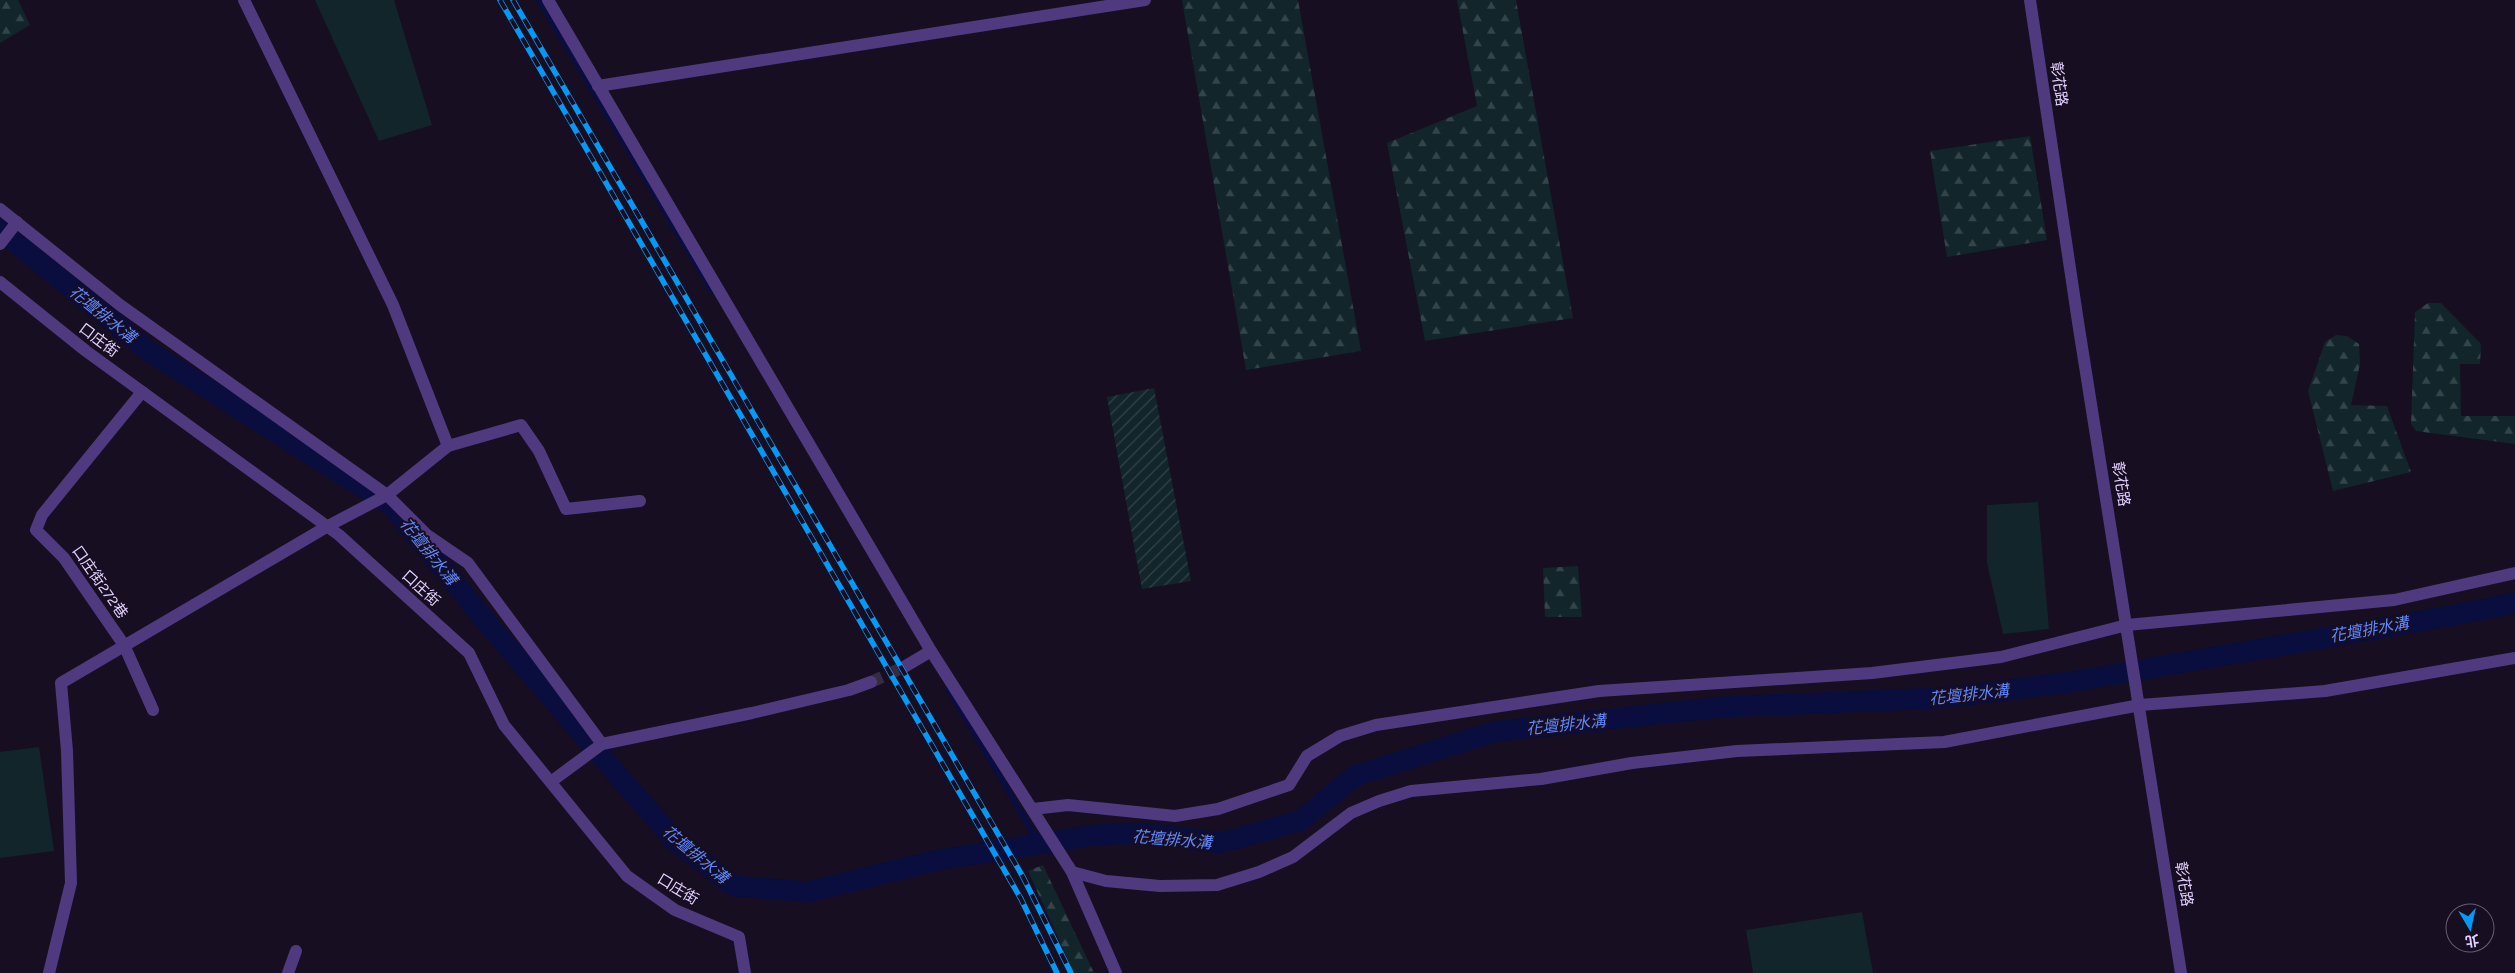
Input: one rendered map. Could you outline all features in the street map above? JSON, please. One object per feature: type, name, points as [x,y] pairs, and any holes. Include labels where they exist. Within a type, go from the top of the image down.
[{"type":"street","points":[[244,0],[393,304],[448,446]]},
{"type":"street","points":[[548,0],[931,651],[1070,869],[1116,973]]},
{"type":"street","points":[[598,86],[1145,0]]},
{"type":"street","name":"彰花路","points":[[2030,0],[2078,322],[2181,973]]},
{"type":"street","points":[[0,209],[15,226],[120,305],[387,495],[427,534],[468,562],[598,747]]},
{"type":"street","points":[[0,244],[15,226]]},
{"type":"street","name":"口庄街","points":[[0,282],[86,351],[328,526],[469,653],[504,725],[556,777],[627,876],[676,910],[739,937],[745,973]]},
{"type":"street","name":"口庄街272巷","points":[[144,392],[142,392],[42,515],[36,530],[64,558],[124,646],[154,710]]},
{"type":"street","points":[[50,973],[71,883],[67,751],[61,683],[328,526],[387,495],[448,446],[521,425],[539,451],[566,509],[640,500]]},
{"type":"street","points":[[1033,809],[1068,805],[1176,816],[1218,809],[1289,784],[1308,756],[1340,736],[1376,725],[1599,691],[1872,673],[2001,657],[2127,625],[2394,600],[2515,573]]},
{"type":"street","points":[[904,667],[931,651]]},
{"type":"street","points":[[1070,869],[1106,881],[1160,886],[1217,885],[1260,872],[1292,857],[1351,813],[1379,801],[1411,791],[1541,780],[1632,763],[1737,751],[1944,742],[2140,705],[2325,691],[2515,658]]},
{"type":"street","points":[[556,777],[598,747],[849,690],[871,682]]},
{"type":"street","points":[[288,973],[296,951]]},
{"type":"green space","points":[[0,0],[18,0],[30,25],[0,43]]},
{"type":"green space","points":[[315,0],[394,0],[432,125],[379,141]]},
{"type":"green space","points":[[1182,0],[1298,0],[1361,351],[1246,370]]},
{"type":"green space","points":[[1457,0],[1516,0],[1573,318],[1425,341],[1387,143],[1477,106]]},
{"type":"green space","points":[[2030,136],[2047,240],[1947,257],[1930,151]]},
{"type":"green space","points":[[2428,303],[2441,303],[2481,344],[2480,364],[2460,364],[2461,416],[2515,416],[2515,444],[2416,431],[2411,424],[2415,312]]},
{"type":"green space","points":[[2336,335],[2347,336],[2359,344],[2360,364],[2351,405],[2387,406],[2411,472],[2333,491],[2308,391],[2325,342]]},
{"type":"green space","points":[[1154,388],[1191,581],[1142,589],[1107,397]]},
{"type":"green space","points":[[2038,502],[2049,629],[2003,634],[1987,563],[1987,505]]},
{"type":"green space","points":[[1578,566],[1582,617],[1545,617],[1543,568]]},
{"type":"green space","points":[[39,747],[54,851],[0,858],[0,752]]},
{"type":"green space","points":[[1043,865],[1094,973],[1074,973],[1028,871]]},
{"type":"green space","points":[[1862,912],[1873,973],[1753,973],[1746,930]]},
{"type":"waterway","points":[[539,0],[712,291]]},
{"type":"waterway","name":"花壇排水溝","points":[[0,230],[150,352],[392,506],[493,630],[673,839],[734,886],[808,892],[934,861],[1093,835],[1147,833],[1220,843],[1300,821],[1355,776],[1493,732],[1720,707],[1942,698],[2071,682],[2515,603]]},
{"type":"waterway","points":[[948,689],[1040,844]]},
{"type":"tunnel","points":[[871,682],[904,667]]},
{"type":"railway","points":[[500,0],[1021,899],[1057,973]]},
{"type":"railway","points":[[513,0],[1023,877],[1071,973]]}]
